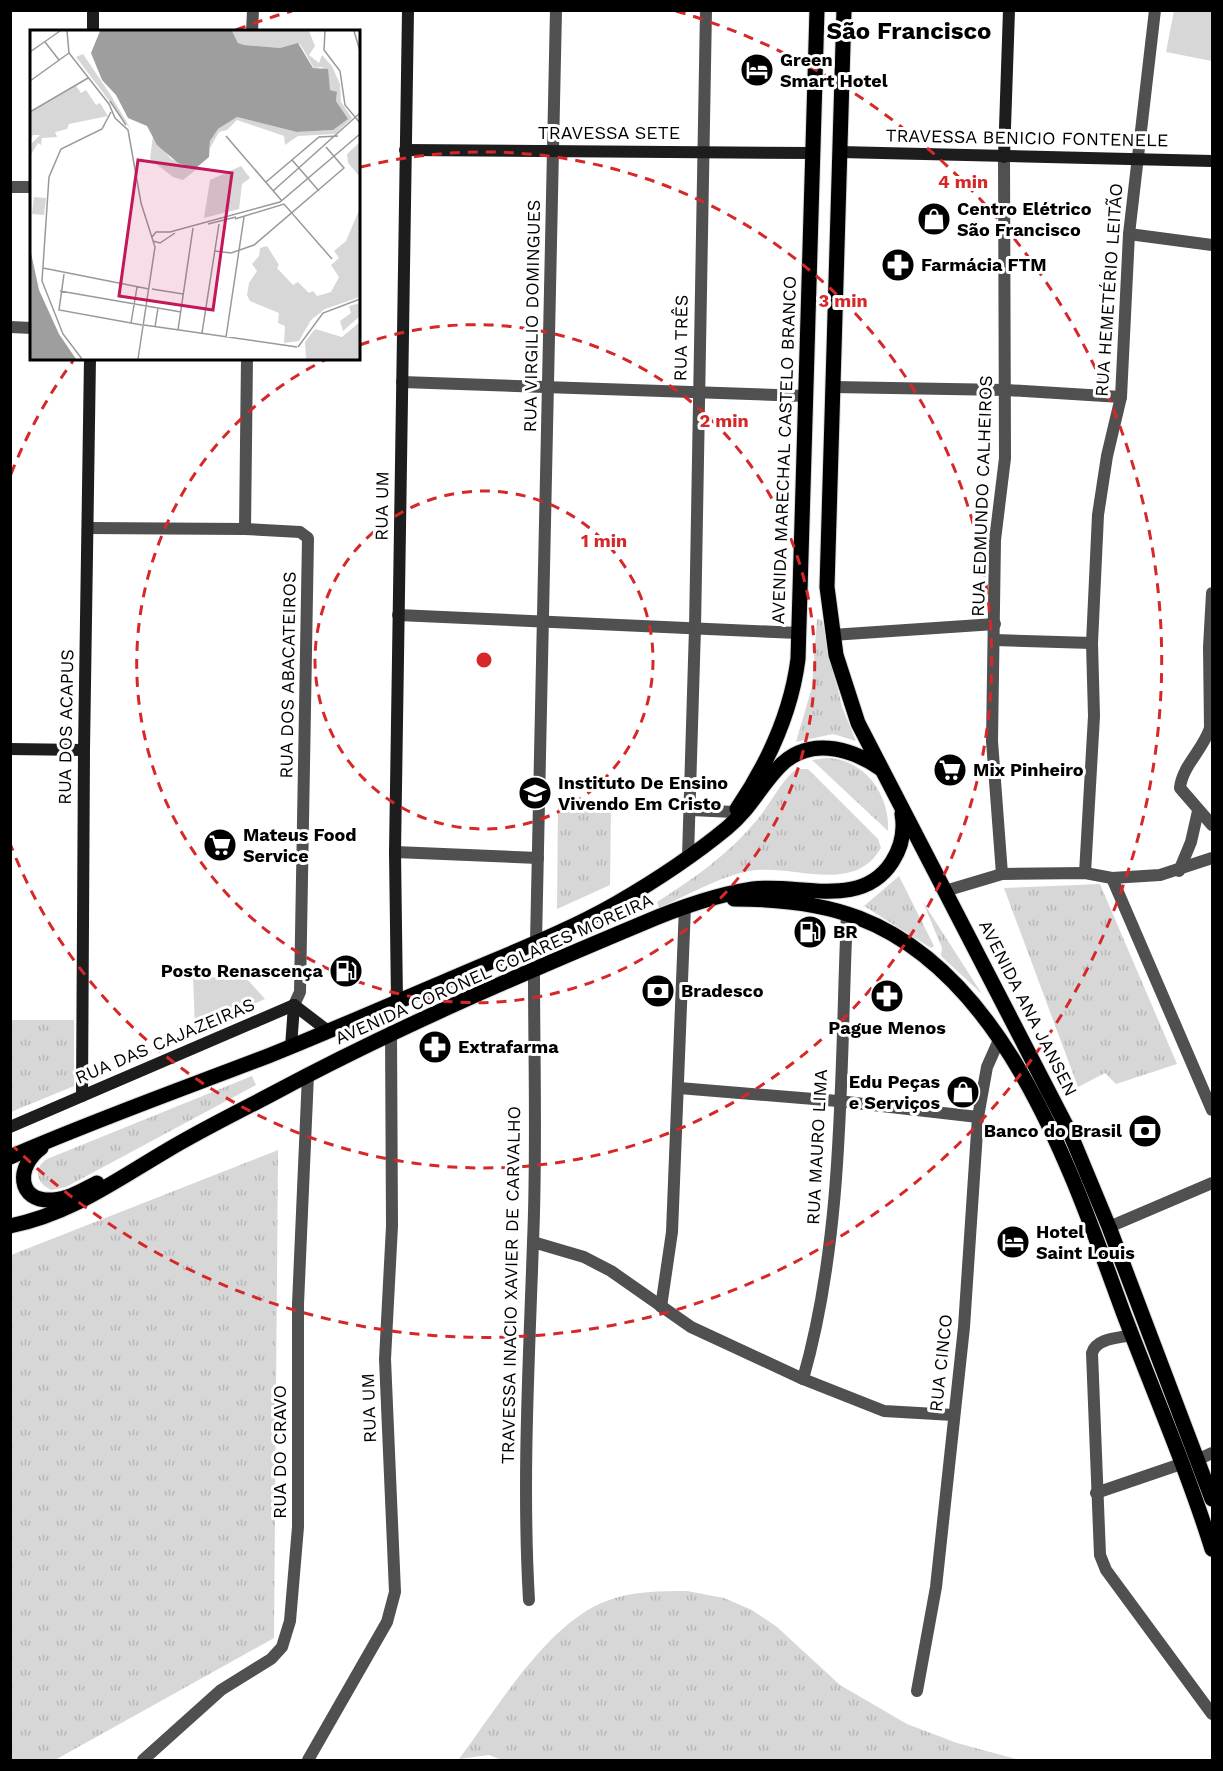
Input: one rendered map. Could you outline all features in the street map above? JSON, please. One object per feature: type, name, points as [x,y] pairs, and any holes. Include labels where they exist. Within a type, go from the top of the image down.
[{"type":"main road","name":"AVENIDA MARECHAL CASTELO BRANCO","points":[[688,857],[734,812],[767,758],[780,728],[795,680],[817,10]]},
{"type":"main road","points":[[844,10],[827,587],[832,635],[846,693],[901,808]]},
{"type":"main road","name":"AVENIDA CORONEL COLARES MOREIRA","points":[[10,1157],[56,1137],[291,1047],[536,942],[613,905],[688,857],[740,817],[779,767],[797,754],[814,748],[841,749],[858,755],[881,769]]},
{"type":"main road","name":"AVENIDA CORONEL COLARES MOREIRA","points":[[10,1226],[75,1205],[167,1150],[391,1032],[685,906],[755,889],[830,892],[856,889],[869,884],[887,869],[899,849],[903,828],[901,808]]},
{"type":"main road","name":"AVENIDA ANA JANSEN","points":[[901,808],[1064,1119],[1109,1227],[1212,1499]]},
{"type":"main road","name":"AVENIDA ANA JANSEN","points":[[704,900],[766,900],[817,906],[847,914],[880,927],[911,947],[952,982],[999,1040],[1022,1073],[1066,1161],[1182,1464],[1212,1549]]},
{"type":"main road","points":[[56,1137],[34,1153],[24,1168],[25,1186],[39,1198],[55,1200],[72,1195],[167,1150]]},
{"type":"street","points":[[93,10],[93,30]]},
{"type":"street","points":[[252,30],[253,10]]},
{"type":"street","name":"RUA UM","points":[[397,1001],[394,852],[408,10]]},
{"type":"street","name":"RUA VIRGILIO DOMINGUES","points":[[536,942],[556,10]]},
{"type":"street","name":"RUA TRÊS","points":[[688,857],[695,628],[706,10]]},
{"type":"street","name":"RUA EDMUNDO CALHEIROS","points":[[1002,874],[992,741],[995,540],[1005,458],[1004,157],[1009,10]]},
{"type":"street","name":"RUA HEMETÉRIO LEITÃO","points":[[1085,873],[1094,716],[1092,643],[1098,515],[1107,456],[1121,397],[1129,234],[1155,10]]},
{"type":"street","name":"TRAVESSA SETE","points":[[405,150],[812,153]]},
{"type":"street","name":"TRAVESSA BENICIO FONTENELE","points":[[840,152],[1212,160]]},
{"type":"street","points":[[10,187],[30,187]]},
{"type":"street","points":[[1129,234],[1212,245]]},
{"type":"street","points":[[10,327],[30,328]]},
{"type":"street","name":"RUA DOS ACAPUS","points":[[82,1096],[90,360]]},
{"type":"street","points":[[88,528],[245,529],[247,360]]},
{"type":"street","points":[[402,382],[805,396]]},
{"type":"street","points":[[833,387],[1006,390],[1121,397]]},
{"type":"street","name":"RUA DOS ABACATEIROS","points":[[245,529],[300,532],[308,538],[309,545],[300,992],[294,1005],[291,1047]]},
{"type":"street","points":[[1212,593],[1209,647],[1210,728],[1206,739],[1184,775],[1180,788],[1212,825]]},
{"type":"street","points":[[398,615],[798,633]]},
{"type":"street","points":[[832,635],[995,624]]},
{"type":"street","points":[[995,640],[1092,643]]},
{"type":"street","points":[[10,749],[84,750]]},
{"type":"street","points":[[691,810],[734,812]]},
{"type":"street","points":[[1179,871],[1191,842],[1198,811]]},
{"type":"street","points":[[394,852],[538,858]]},
{"type":"street","points":[[945,891],[1002,874],[1085,873],[1112,878],[1160,875],[1179,871],[1212,858]]},
{"type":"street","points":[[1112,878],[1212,1110]]},
{"type":"street","points":[[661,1306],[672,1232],[685,906]]},
{"type":"street","name":"RUA MAURO LIMA","points":[[802,1379],[820,1306],[831,1231],[847,914]]},
{"type":"street","name":"TRAVESSA INACIO XAVIER DE CARVALHO","points":[[529,1600],[525,1472],[529,1312],[534,1242],[534,970]]},
{"type":"street","points":[[294,1005],[328,1031]]},
{"type":"street","name":"RUA DAS CAJAZEIRAS","points":[[10,1127],[294,1005]]},
{"type":"street","name":"RUA UM","points":[[308,1761],[387,1622],[395,1592],[385,1359],[392,1226],[391,1032]]},
{"type":"street","name":"RUA CINCO","points":[[917,1691],[936,1587],[964,1327],[978,1117],[987,1067],[999,1040]]},
{"type":"street","name":"RUA DO CRAVO","points":[[143,1761],[221,1690],[271,1659],[282,1647],[290,1621],[298,1527],[298,1304],[308,1075]]},
{"type":"street","points":[[679,1088],[838,1101],[978,1117]]},
{"type":"street","points":[[1109,1227],[1212,1183]]},
{"type":"street","points":[[534,1242],[584,1257],[611,1271],[712,1338],[802,1379],[884,1411],[953,1414]]},
{"type":"street","points":[[1132,1335],[1100,1342],[1094,1347],[1096,1493],[1100,1555],[1106,1570],[1212,1714]]},
{"type":"street","points":[[1197,1460],[1212,1453]]},
{"type":"street","points":[[1096,1493],[1182,1464]]},
{"type":"green space","points":[[1174,11],[1212,11],[1212,61],[1166,52]]},
{"type":"green space","points":[[817,619],[822,620],[842,707],[856,741],[833,734],[796,742],[812,687]]},
{"type":"green space","points":[[827,758],[852,765],[872,781],[885,804],[888,831],[812,760]]},
{"type":"green space","points":[[796,769],[808,769],[878,839],[881,848],[869,862],[855,871],[839,874],[749,871],[715,882],[659,908],[657,902],[710,865],[735,844],[762,814]]},
{"type":"green space","points":[[558,802],[611,807],[610,885],[557,909]]},
{"type":"green space","points":[[899,876],[934,946],[931,948],[864,906]]},
{"type":"green space","points":[[1100,884],[1177,1064],[1116,1084],[1105,1073],[1078,1087],[1004,888]]},
{"type":"green space","points":[[923,902],[982,994],[941,956],[942,948]]},
{"type":"green space","points":[[193,976],[247,979],[265,999],[195,1029]]},
{"type":"green space","points":[[11,1020],[74,1020],[74,1086],[11,1112]]},
{"type":"green space","points":[[252,1076],[256,1085],[66,1187],[52,1190],[43,1184],[38,1176],[39,1167],[47,1159]]},
{"type":"green space","points":[[278,1150],[274,1638],[55,1760],[11,1760],[11,1255]]},
{"type":"green space","points":[[687,1591],[724,1598],[752,1610],[777,1627],[840,1685],[907,1724],[957,1743],[1020,1760],[502,1760],[489,1755],[459,1759],[525,1669],[565,1627],[587,1611],[609,1600],[638,1593]]},
{"type":"place","name":"Green Smart Hotel","points":[[757,70]]},
{"type":"place","name":"Centro Elétrico São Francisco","points":[[934,219]]},
{"type":"place","name":"Farmácia FTM","points":[[898,265]]},
{"type":"place","name":"Mix Pinheiro","points":[[950,770]]},
{"type":"place","name":"Instituto De Ensino Vivendo Em Cristo","points":[[535,793]]},
{"type":"place","name":"Mateus Food Service","points":[[220,845]]},
{"type":"place","name":"BR","points":[[810,932]]},
{"type":"place","name":"Posto Renascença","points":[[346,971]]},
{"type":"place","name":"Bradesco","points":[[658,991]]},
{"type":"place","name":"Pague Menos","points":[[887,996]]},
{"type":"place","name":"Extrafarma","points":[[435,1047]]},
{"type":"place","name":"Edu Peças e Serviços","points":[[963,1092]]},
{"type":"place","name":"Banco do Brasil","points":[[1145,1131]]},
{"type":"place","name":"Hotel Saint Louis","points":[[1013,1242]]},
{"type":"district","name":"São Francisco","points":[[909,31]]}]
